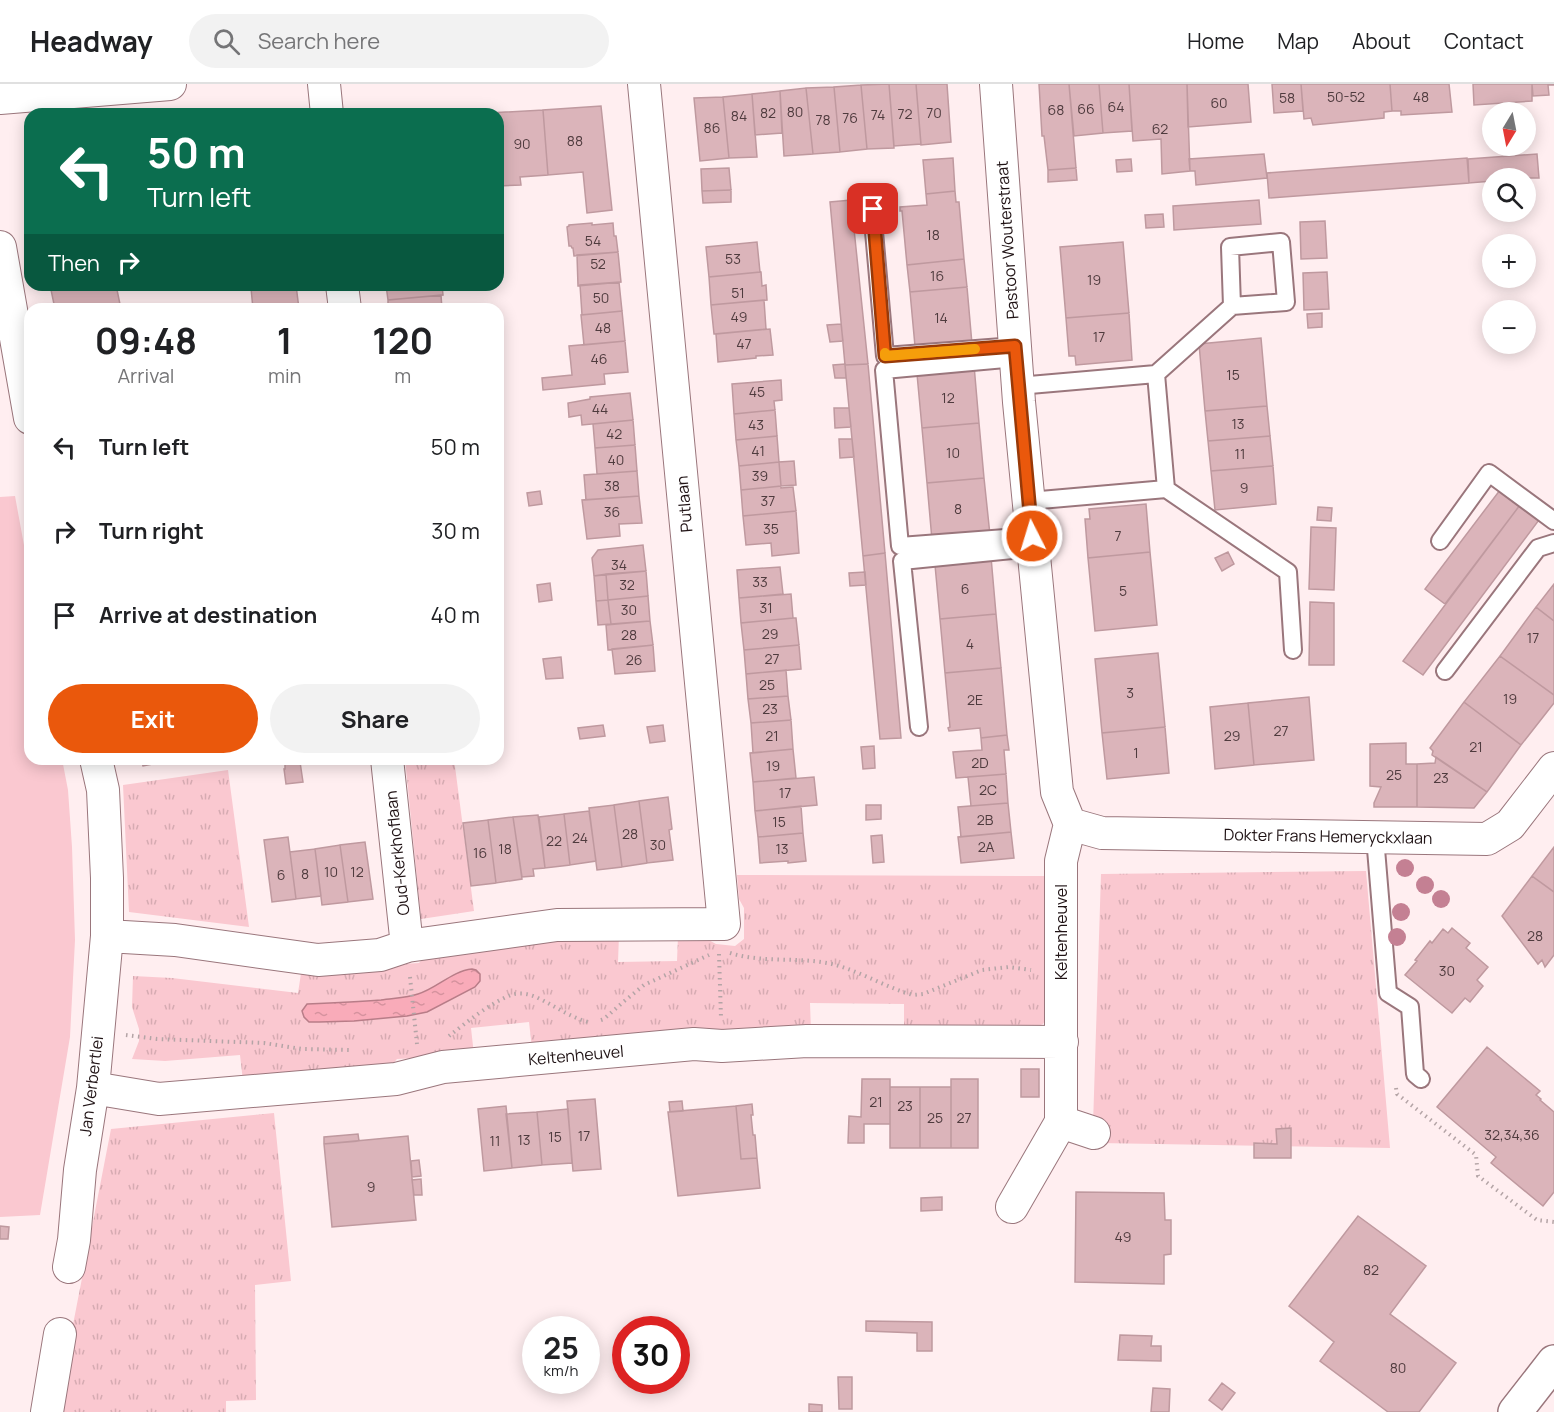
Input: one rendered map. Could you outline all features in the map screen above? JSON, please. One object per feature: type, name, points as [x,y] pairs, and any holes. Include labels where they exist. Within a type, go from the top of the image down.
[{"type":"main road","points":[[1515,1412],[1554,1362]]},
{"type":"street","points":[[0,98],[170,84]]},
{"type":"street","points":[[324,84],[326,108]]},
{"type":"street","name":"Putlaan","points":[[644,84],[722,937]]},
{"type":"street","name":"Pastoor Wouterstraat","points":[[996,84],[1016,363],[1057,792],[1070,824]]},
{"type":"street","points":[[0,247],[24,384]]},
{"type":"street","name":"Jan Verbertlei","points":[[69,1267],[74,1240],[80,1170],[93,1088],[107,936],[108,878],[103,790],[97,765]]},
{"type":"street","name":"Oud-Kerkhoflaan","points":[[388,765],[407,946]]},
{"type":"street","name":"Dokter Frans Hemeryckxlaan","points":[[1070,824],[1102,833],[1487,839],[1510,825],[1554,768]]},
{"type":"street","name":"Keltenheuvel","points":[[1012,1207],[1061,1122],[1061,861],[1070,824]]},
{"type":"street","points":[[107,936],[175,940],[318,960],[380,955],[407,946],[556,925],[722,937]]},
{"type":"street","name":"Keltenheuvel","points":[[93,1088],[159,1099],[396,1079],[443,1067],[694,1044],[722,1046],[807,1041],[1062,1042]]},
{"type":"street","points":[[1061,1122],[1094,1133]]},
{"type":"street","points":[[47,1412],[60,1334]]},
{"type":"lane","points":[[873,209],[885,356],[1156,374],[1232,306],[1286,302],[1281,243],[1230,247],[1232,306]]},
{"type":"lane","points":[[1016,363],[885,370],[900,546],[1033,542]]},
{"type":"lane","points":[[1156,374],[1166,489]]},
{"type":"lane","points":[[1440,541],[1489,473],[1554,521]]},
{"type":"lane","points":[[1029,501],[1166,489],[1288,572],[1293,651]]},
{"type":"lane","points":[[919,727],[902,561],[1033,542]]},
{"type":"lane","points":[[1445,671],[1538,548],[1554,543]]},
{"type":"lane","points":[[1375,837],[1388,993],[1410,1007],[1415,1074],[1421,1079]]},
{"type":"path","points":[[722,937],[745,958],[797,959],[829,963],[913,995],[923,994],[982,970],[1009,967],[1031,970],[1061,979]]},
{"type":"path","points":[[442,1041],[482,1012],[511,995],[518,994],[538,998],[587,1022],[604,1019],[644,985],[722,937]]},
{"type":"path","points":[[722,937],[722,1046]]},
{"type":"path","points":[[410,978],[415,1029]]},
{"type":"path","points":[[98,1032],[157,1038],[264,1043],[302,1048],[361,1050]]},
{"type":"path","points":[[417,1047],[425,1046]]},
{"type":"path","points":[[1396,1083],[1397,1094],[1476,1155],[1478,1176],[1537,1220],[1554,1222]]},
{"type":"green space","points":[[15,496],[24,545],[24,765],[63,765],[68,790],[72,847],[75,940],[70,1037],[40,1215],[0,1217],[0,497]]},
{"type":"green space","points":[[406,765],[455,765],[474,911],[421,919]]},
{"type":"green space","points":[[228,770],[249,927],[129,912],[123,785]]},
{"type":"green space","points":[[1366,871],[1390,1148],[1098,1143],[1093,1125],[1101,874]]},
{"type":"green space","points":[[737,875],[1045,876],[1046,1019],[1043,1024],[1027,1031],[904,1030],[904,1004],[810,1003],[811,1031],[532,1048],[529,1022],[471,1028],[474,1055],[397,1059],[390,1067],[243,1081],[240,1055],[165,1061],[132,1059],[139,1041],[139,1029],[132,1007],[133,976],[172,978],[298,993],[302,967],[320,969],[419,963],[428,952],[619,935],[618,962],[677,961],[678,936],[703,937],[716,944],[735,946],[744,939],[744,908],[739,899]]},
{"type":"green space","points":[[274,1113],[291,1281],[255,1285],[256,1400],[226,1401],[226,1412],[56,1412],[111,1129]]},
{"type":"water","points":[[472,969],[480,974],[480,981],[475,987],[427,1012],[354,1021],[309,1022],[302,1011],[307,1004],[381,1000],[413,995],[425,992],[458,973]]},
{"type":"building","points":[[889,84],[916,84],[921,144],[894,146]]},
{"type":"building","points":[[889,84],[894,148],[867,149],[861,85]]},
{"type":"building","points":[[916,84],[947,84],[951,142],[921,145]]},
{"type":"building","points":[[1039,84],[1069,84],[1076,168],[1048,170],[1044,136],[1042,136]]},
{"type":"building","points":[[1069,84],[1099,84],[1103,133],[1074,136]]},
{"type":"building","points":[[1099,84],[1129,84],[1132,131],[1103,133]]},
{"type":"building","points":[[1129,84],[1187,84],[1190,171],[1162,174],[1161,139],[1133,141]]},
{"type":"building","points":[[1187,84],[1248,84],[1251,122],[1188,127]]},
{"type":"building","points":[[1272,84],[1301,84],[1303,111],[1274,113]]},
{"type":"building","points":[[1301,84],[1390,84],[1392,111],[1384,112],[1384,118],[1313,125],[1311,118],[1304,119]]},
{"type":"building","points":[[1390,84],[1449,84],[1452,112],[1401,115],[1401,111],[1392,111]]},
{"type":"building","points":[[1473,84],[1532,84],[1532,101],[1482,102],[1482,104],[1474,105]]},
{"type":"building","points":[[1532,84],[1554,85],[1548,85],[1549,95],[1533,96]]},
{"type":"building","points":[[861,85],[867,149],[840,152],[834,87]]},
{"type":"building","points":[[834,87],[840,152],[813,154],[806,88]]},
{"type":"building","points":[[806,88],[813,154],[784,156],[780,91]]},
{"type":"building","points":[[780,91],[782,133],[755,135],[752,94]]},
{"type":"building","points":[[752,94],[757,157],[729,158],[723,97]]},
{"type":"building","points":[[723,97],[729,158],[700,161],[694,98]]},
{"type":"building","points":[[601,106],[612,210],[587,213],[583,172],[548,175],[543,110]]},
{"type":"building","points":[[543,110],[548,175],[520,177],[521,185],[504,186],[504,112]]},
{"type":"building","points":[[1264,154],[1267,178],[1196,185],[1195,171],[1190,171],[1189,159]]},
{"type":"building","points":[[1536,154],[1539,178],[1536,178],[1536,168],[1482,168],[1482,182],[1469,183],[1468,159],[1536,156]]},
{"type":"building","points":[[953,158],[955,191],[926,194],[923,160]]},
{"type":"building","points":[[1467,158],[1469,183],[1269,198],[1267,173]]},
{"type":"building","points":[[1131,159],[1132,171],[1117,172],[1116,160]]},
{"type":"building","points":[[729,168],[731,190],[702,191],[701,169]]},
{"type":"building","points":[[1076,168],[1077,180],[1048,182],[1048,170]]},
{"type":"building","points":[[731,190],[731,202],[703,203],[702,191]]},
{"type":"building","points":[[955,191],[956,202],[959,202],[964,259],[907,265],[900,207],[927,205],[926,194]]},
{"type":"building","points":[[851,200],[868,364],[845,365],[830,202]]},
{"type":"building","points":[[1259,200],[1261,224],[1174,230],[1173,206]]},
{"type":"building","points":[[1163,214],[1164,227],[1146,228],[1145,215]]},
{"type":"building","points":[[1325,221],[1327,258],[1301,259],[1300,222]]},
{"type":"building","points":[[592,223],[592,225],[613,223],[618,252],[574,256],[573,248],[569,246],[567,227]]},
{"type":"building","points":[[757,242],[760,272],[709,277],[706,247]]},
{"type":"building","points":[[1123,242],[1129,313],[1066,318],[1060,247]]},
{"type":"building","points":[[618,252],[621,282],[578,286],[577,255]]},
{"type":"building","points":[[964,259],[967,287],[910,292],[907,265]]},
{"type":"building","points":[[761,272],[762,286],[766,285],[767,300],[711,305],[709,277]]},
{"type":"building","points":[[1327,272],[1329,309],[1304,310],[1303,273]]},
{"type":"building","points":[[619,282],[622,311],[582,315],[580,285]]},
{"type":"building","points":[[967,287],[972,344],[915,346],[910,292]]},
{"type":"building","points":[[51,291],[117,291],[120,303],[54,303]]},
{"type":"building","points":[[251,291],[297,291],[298,303],[252,303]]},
{"type":"building","points":[[387,291],[443,291],[443,295],[388,300]]},
{"type":"building","points":[[441,295],[442,303],[388,303],[388,300]]},
{"type":"building","points":[[764,300],[766,329],[714,334],[711,305]]},
{"type":"building","points":[[622,311],[625,341],[584,345],[581,315]]},
{"type":"building","points":[[1129,313],[1132,360],[1076,365],[1075,356],[1069,356],[1066,318]]},
{"type":"building","points":[[1322,313],[1322,327],[1308,328],[1307,314]]},
{"type":"building","points":[[841,324],[843,341],[830,342],[827,325]]},
{"type":"building","points":[[770,329],[773,355],[718,362],[716,334]]},
{"type":"building","points":[[1261,338],[1267,406],[1205,411],[1199,344]]},
{"type":"building","points":[[625,341],[628,372],[604,374],[605,384],[543,390],[542,378],[572,375],[569,346]]},
{"type":"building","points":[[845,364],[846,378],[835,378],[833,365]]},
{"type":"building","points":[[868,364],[885,553],[863,556],[845,365]]},
{"type":"building","points":[[974,365],[979,423],[922,428],[917,374]]},
{"type":"building","points":[[781,380],[782,400],[774,401],[775,410],[734,414],[732,384]]},
{"type":"building","points":[[630,393],[633,420],[582,425],[581,415],[569,417],[568,403],[590,399],[590,397]]},
{"type":"building","points":[[1267,406],[1270,436],[1208,441],[1205,411]]},
{"type":"building","points":[[834,408],[849,408],[851,427],[835,428]]},
{"type":"building","points":[[775,410],[777,436],[736,440],[734,414]]},
{"type":"building","points":[[633,420],[635,445],[595,448],[593,424]]},
{"type":"building","points":[[979,423],[984,478],[927,483],[922,428]]},
{"type":"building","points":[[777,436],[779,462],[739,466],[736,440]]},
{"type":"building","points":[[1270,436],[1273,466],[1211,471],[1208,441]]},
{"type":"building","points":[[839,439],[852,439],[854,457],[840,458]]},
{"type":"building","points":[[635,445],[637,471],[597,474],[595,448]]},
{"type":"building","points":[[794,461],[796,485],[781,486],[779,462]]},
{"type":"building","points":[[779,462],[781,486],[741,490],[739,466]]},
{"type":"building","points":[[1273,466],[1276,504],[1215,510],[1211,471]]},
{"type":"building","points":[[637,471],[639,496],[586,500],[584,475]]},
{"type":"building","points":[[984,478],[990,535],[932,540],[927,483]]},
{"type":"building","points":[[781,486],[781,488],[793,487],[796,511],[743,516],[741,490]]},
{"type":"building","points":[[1500,490],[1520,505],[1445,604],[1425,589]]},
{"type":"building","points":[[540,491],[542,504],[529,506],[527,493]]},
{"type":"building","points":[[639,496],[642,523],[619,524],[620,536],[587,539],[582,500]]},
{"type":"building","points":[[1146,504],[1150,552],[1088,558],[1085,519],[1090,519],[1089,509]]},
{"type":"building","points":[[1520,505],[1539,520],[1423,675],[1403,661]]},
{"type":"building","points":[[1318,507],[1332,508],[1331,521],[1317,520]]},
{"type":"building","points":[[796,511],[799,553],[772,556],[771,543],[746,545],[743,516]]},
{"type":"building","points":[[1311,527],[1336,528],[1334,590],[1309,589]]},
{"type":"building","points":[[643,545],[646,571],[594,576],[592,558],[598,550]]},
{"type":"building","points":[[1150,552],[1157,625],[1095,631],[1088,558]]},
{"type":"building","points":[[1228,552],[1234,564],[1222,571],[1215,558]]},
{"type":"building","points":[[885,553],[901,738],[880,739],[863,556]]},
{"type":"building","points":[[991,557],[996,614],[940,619],[935,565]]},
{"type":"building","points":[[780,567],[783,594],[739,598],[737,570]]},
{"type":"building","points":[[646,571],[648,596],[608,600],[606,574]]},
{"type":"building","points":[[865,572],[866,585],[850,586],[849,573]]},
{"type":"building","points":[[606,574],[608,600],[596,601],[594,576]]},
{"type":"building","points":[[550,583],[552,600],[539,602],[537,585]]},
{"type":"building","points":[[1554,584],[1554,621],[1536,607]]},
{"type":"building","points":[[791,594],[793,618],[741,623],[739,598]]},
{"type":"building","points":[[648,596],[650,621],[611,624],[608,600]]},
{"type":"building","points":[[608,600],[611,624],[598,625],[596,601]]},
{"type":"building","points":[[1310,602],[1334,603],[1334,665],[1309,665]]},
{"type":"building","points":[[1536,607],[1554,621],[1554,695],[1500,656]]},
{"type":"building","points":[[996,614],[1001,668],[945,673],[940,619]]},
{"type":"building","points":[[796,618],[799,645],[744,650],[741,623]]},
{"type":"building","points":[[650,621],[653,645],[608,650],[606,625]]},
{"type":"building","points":[[653,645],[655,671],[615,674],[612,649]]},
{"type":"building","points":[[799,645],[801,669],[746,674],[744,650]]},
{"type":"building","points":[[1158,653],[1165,727],[1102,733],[1095,659]]},
{"type":"building","points":[[1500,656],[1554,695],[1554,703],[1521,745],[1464,702]]},
{"type":"building","points":[[561,657],[563,678],[546,679],[543,659]]},
{"type":"building","points":[[1001,668],[1007,735],[981,738],[980,728],[949,731],[945,673]]},
{"type":"building","points":[[786,670],[788,696],[748,699],[746,674]]},
{"type":"building","points":[[788,696],[791,720],[751,723],[748,699]]},
{"type":"building","points":[[1309,697],[1314,760],[1254,765],[1248,703]]},
{"type":"building","points":[[1464,702],[1521,745],[1487,792],[1432,755],[1433,751],[1430,748]]},
{"type":"building","points":[[1248,703],[1254,765],[1215,769],[1210,707]]},
{"type":"building","points":[[791,720],[793,749],[753,753],[751,723]]},
{"type":"building","points":[[603,725],[605,736],[580,739],[578,728]]},
{"type":"building","points":[[663,725],[665,741],[650,743],[647,727]]},
{"type":"building","points":[[1165,727],[1169,773],[1107,779],[1102,733]]},
{"type":"building","points":[[1007,735],[1009,750],[1004,750],[1006,774],[956,778],[953,752],[982,750],[981,738]]},
{"type":"building","points":[[1406,743],[1406,764],[1417,764],[1417,807],[1374,807],[1381,787],[1370,786],[1370,744]]},
{"type":"building","points":[[874,746],[875,768],[863,769],[861,747]]},
{"type":"building","points":[[793,749],[796,778],[753,782],[750,753]]},
{"type":"building","points":[[1436,757],[1487,792],[1474,808],[1417,807],[1417,764],[1435,763]]},
{"type":"building","points":[[285,765],[300,765],[303,782],[286,784]]},
{"type":"building","points":[[1006,774],[1008,803],[971,806],[968,777]]},
{"type":"building","points":[[814,777],[817,805],[755,811],[753,782]]},
{"type":"building","points":[[668,797],[673,860],[647,863],[639,801]]},
{"type":"building","points":[[639,801],[647,863],[622,867],[614,805]]},
{"type":"building","points":[[1008,803],[1011,832],[961,837],[958,807]]},
{"type":"building","points":[[614,805],[622,867],[597,870],[589,808]]},
{"type":"building","points":[[866,805],[881,805],[881,819],[866,820]]},
{"type":"building","points":[[801,806],[803,833],[758,837],[755,811]]},
{"type":"building","points":[[589,811],[596,861],[570,865],[564,814]]},
{"type":"building","points":[[564,814],[570,865],[545,868],[539,817]]},
{"type":"building","points":[[538,815],[545,868],[533,869],[534,876],[522,877],[513,817]]},
{"type":"building","points":[[513,817],[522,879],[496,883],[488,820]]},
{"type":"building","points":[[488,820],[496,883],[471,886],[463,823]]},
{"type":"building","points":[[1011,832],[1014,858],[961,863],[958,837]]},
{"type":"building","points":[[803,833],[806,861],[760,863],[758,837]]},
{"type":"building","points":[[882,835],[884,862],[873,863],[871,836]]},
{"type":"building","points":[[288,837],[296,899],[272,902],[264,840]]},
{"type":"building","points":[[365,842],[373,899],[348,902],[340,845]]},
{"type":"building","points":[[340,845],[348,902],[322,905],[315,849]]},
{"type":"building","points":[[1554,847],[1554,892],[1532,876]]},
{"type":"building","points":[[315,849],[321,896],[296,899],[290,852]]},
{"type":"building","points":[[1532,876],[1554,892],[1554,955],[1545,967],[1542,960],[1538,964],[1502,916]]},
{"type":"building","points":[[1452,928],[1470,943],[1466,948],[1488,967],[1477,980],[1483,986],[1470,1002],[1465,998],[1452,1013],[1405,975],[1430,941],[1432,943],[1443,929],[1448,933]]},
{"type":"building","points":[[1487,1047],[1540,1091],[1536,1095],[1554,1112],[1554,1192],[1543,1206],[1491,1163],[1496,1157],[1437,1107]]},
{"type":"building","points":[[1021,1069],[1039,1069],[1039,1097],[1021,1097]]},
{"type":"building","points":[[862,1079],[890,1079],[890,1124],[864,1124],[864,1143],[848,1143],[849,1116],[861,1117]]},
{"type":"building","points":[[951,1079],[978,1079],[978,1148],[951,1148]]},
{"type":"building","points":[[890,1087],[920,1087],[920,1148],[890,1148]]},
{"type":"building","points":[[920,1087],[951,1087],[951,1148],[920,1148]]},
{"type":"building","points":[[595,1099],[601,1169],[573,1171],[567,1101]]},
{"type":"building","points":[[682,1101],[683,1111],[670,1112],[669,1102]]},
{"type":"building","points":[[752,1104],[753,1115],[751,1115],[757,1158],[741,1159],[736,1106]]},
{"type":"building","points":[[506,1106],[512,1168],[484,1171],[478,1109]]},
{"type":"building","points":[[736,1106],[741,1159],[757,1158],[760,1188],[678,1196],[668,1112]]},
{"type":"building","points":[[568,1109],[572,1163],[542,1165],[537,1112]]},
{"type":"building","points":[[537,1112],[542,1165],[512,1168],[506,1114]]},
{"type":"building","points":[[1291,1128],[1291,1158],[1254,1158],[1254,1143],[1277,1144],[1276,1129]]},
{"type":"building","points":[[358,1134],[359,1141],[324,1144],[324,1137]]},
{"type":"building","points":[[408,1136],[416,1220],[332,1227],[324,1144]]},
{"type":"building","points":[[419,1160],[421,1176],[412,1177],[411,1161]]},
{"type":"building","points":[[421,1179],[422,1195],[414,1195],[412,1180]]},
{"type":"building","points":[[1076,1192],[1164,1193],[1165,1220],[1171,1220],[1171,1254],[1164,1255],[1164,1284],[1075,1282]]},
{"type":"building","points":[[942,1197],[942,1210],[921,1211],[921,1198]]},
{"type":"building","points":[[1358,1216],[1426,1266],[1390,1314],[1456,1363],[1419,1412],[1388,1412],[1320,1361],[1334,1342],[1289,1306]]},
{"type":"building","points":[[0,1226],[9,1227],[8,1239],[0,1239]]},
{"type":"building","points":[[866,1321],[932,1322],[932,1351],[917,1351],[917,1333],[866,1331]]},
{"type":"building","points":[[1120,1335],[1152,1336],[1151,1346],[1161,1346],[1161,1361],[1118,1360]]},
{"type":"building","points":[[838,1377],[852,1377],[852,1409],[839,1409]]},
{"type":"building","points":[[1222,1383],[1235,1393],[1222,1410],[1209,1400]]},
{"type":"building","points":[[1153,1388],[1170,1389],[1169,1412],[1151,1412]]},
{"type":"building","points":[[809,1404],[822,1405],[822,1412],[809,1412]]},
{"type":"slow traffic","points":[[885,353],[885,356],[975,349]]},
{"type":"route","points":[[873,209],[885,356],[1015,346],[1032,536]]}]
